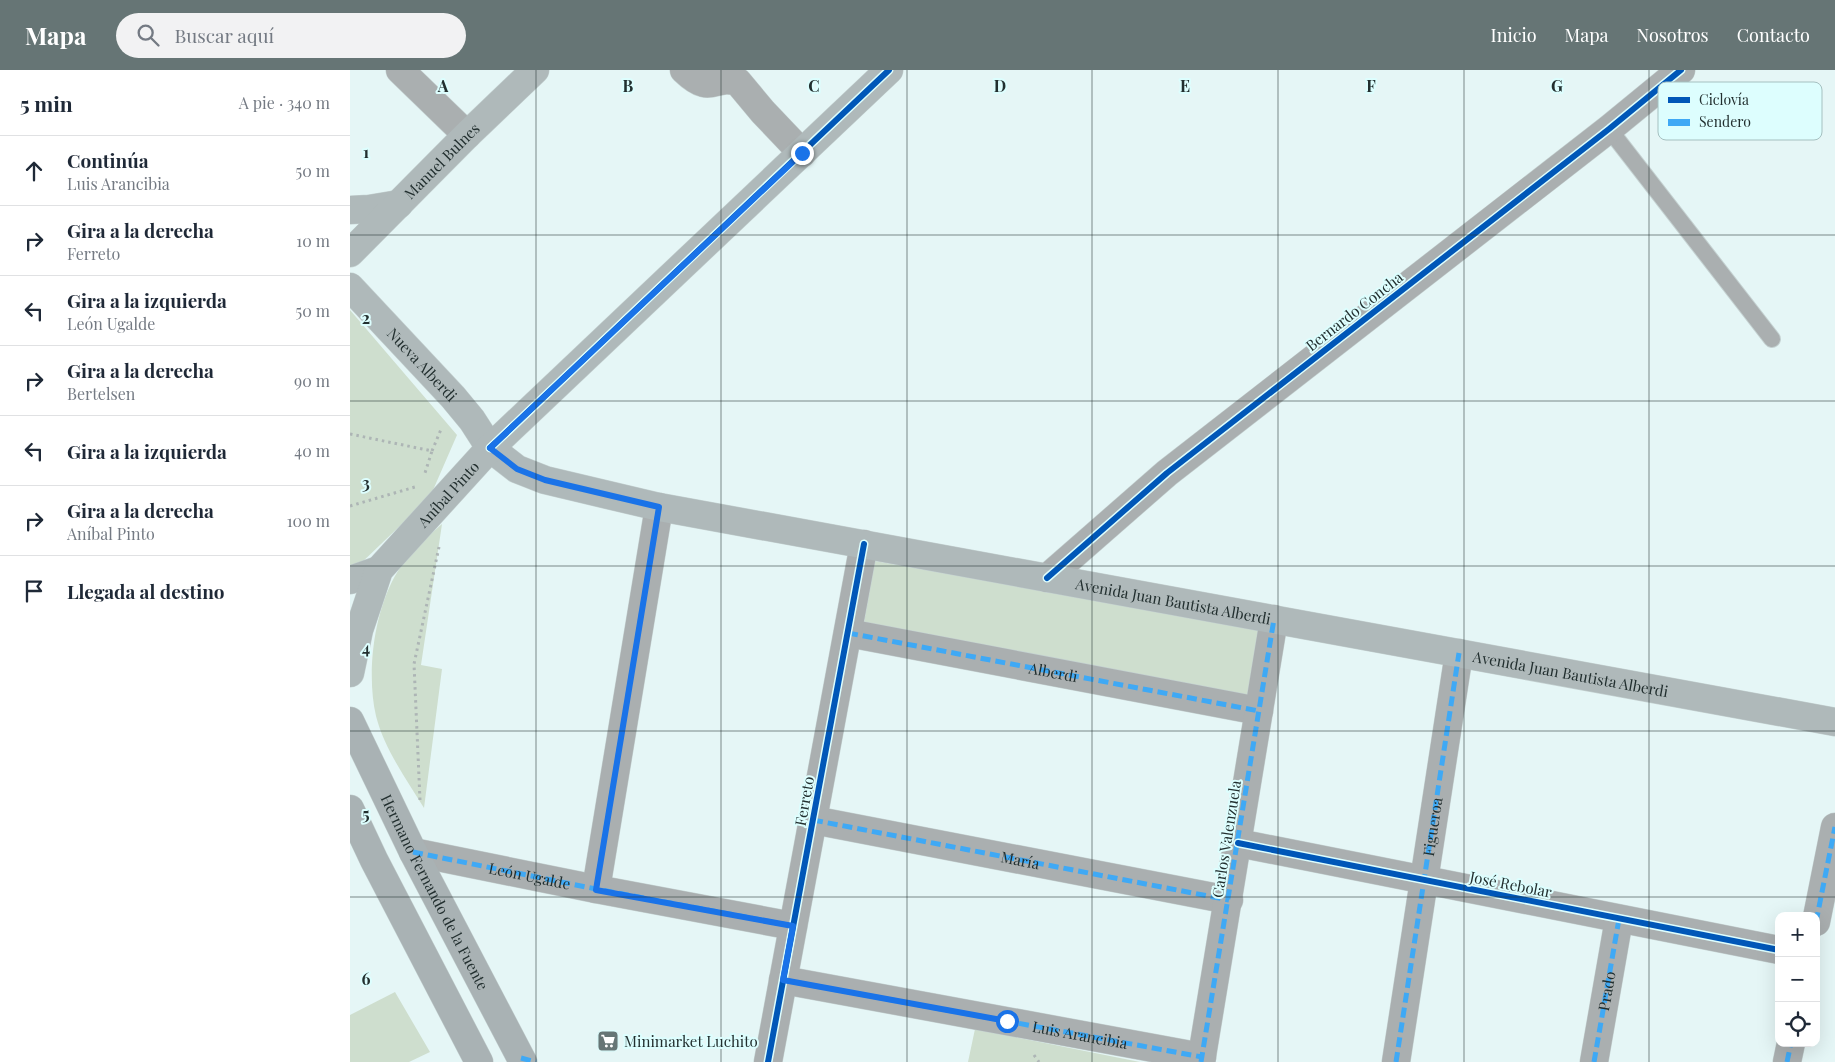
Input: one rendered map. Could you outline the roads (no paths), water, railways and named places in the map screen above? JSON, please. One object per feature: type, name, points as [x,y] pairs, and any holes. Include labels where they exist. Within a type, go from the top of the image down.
[{"type":"main road","name":"Manuel Bulnes","points":[[350,254],[534,70]]},
{"type":"main road","name":"Aníbal Pinto","points":[[350,673],[359,630],[379,570],[490,448],[890,70]]},
{"type":"main road","points":[[350,210],[399,204]]},
{"type":"main road","name":"Nueva Alberdi","points":[[350,287],[453,397],[472,420],[490,448]]},
{"type":"main road","name":"Avenida Juan Bautista Alberdi","points":[[490,448],[517,469],[545,480],[659,507],[1834,721]]},
{"type":"main road","name":"Aníbal Pinto","points":[[350,580],[379,570]]},
{"type":"main road","name":"Hermano Fernando de la Fuente","points":[[350,721],[412,852],[527,1061]]},
{"type":"main road","points":[[350,809],[374,860],[479,1062]]},
{"type":"street","points":[[400,70],[467,135]]},
{"type":"street","points":[[684,70],[694,80],[706,85],[734,80],[738,82],[763,112],[802,153]]},
{"type":"street","name":"Bernardo Concha","points":[[1667,82],[1681,70]]},
{"type":"street","name":"Bernardo Concha","points":[[1047,578],[1167,473],[1610,129],[1658,89]]},
{"type":"street","points":[[596,890],[659,507]]},
{"type":"street","name":"Ferreto","points":[[768,1062],[864,544]]},
{"type":"street","name":"Carlos Valenzuela","points":[[1201,1060],[1274,619]]},
{"type":"street","name":"Alberdi","points":[[848,633],[1259,711]]},
{"type":"street","name":"Figueroa","points":[[1396,1062],[1459,653]]},
{"type":"street","name":"María","points":[[813,820],[1229,900]]},
{"type":"street","points":[[1818,912],[1835,826]]},
{"type":"street","name":"José Rebolar","points":[[1238,843],[1775,949]]},
{"type":"street","name":"León Ugalde","points":[[412,852],[596,890],[793,926]]},
{"type":"street","name":"Prado","points":[[1594,1062],[1619,918]]},
{"type":"street","name":"Luis Arancibia","points":[[783,980],[1201,1060]]},
{"type":"street","points":[[1787,1062],[1790,1047]]},
{"type":"lane","points":[[1610,129],[1772,339]]},
{"type":"place","name":"Minimarket Luchito","points":[[608,1041]]}]
